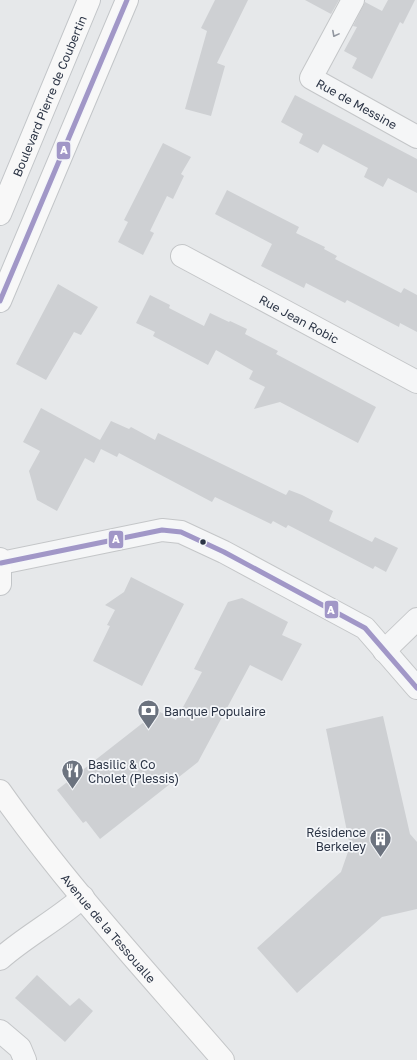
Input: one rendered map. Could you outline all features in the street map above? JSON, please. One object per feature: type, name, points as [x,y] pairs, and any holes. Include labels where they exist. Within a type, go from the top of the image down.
[{"type":"main road","name":"Boulevard Pierre de Coubertin","points":[[0,214],[89,0]]},
{"type":"main road","points":[[0,301],[127,0]]},
{"type":"main road","points":[[0,561],[0,584]]},
{"type":"main road","name":"Avenue de la Tessoualle","points":[[0,791],[25,827],[83,897],[223,1060]]},
{"type":"street","name":"Rue de Messine","points":[[353,0],[311,78],[417,137]]},
{"type":"street","name":"Rue Jean Robic","points":[[182,256],[417,382]]},
{"type":"street","points":[[0,561],[162,530],[181,532],[224,552],[365,628],[417,688]]},
{"type":"street","points":[[384,651],[417,619]]},
{"type":"street","points":[[0,959],[16,945],[67,911],[83,897]]},
{"type":"street","points":[[0,1031],[20,1048],[26,1060]]},
{"type":"building","points":[[215,0],[248,0],[217,63],[225,66],[211,116],[185,109],[207,31],[201,28]]},
{"type":"building","points":[[305,0],[339,0],[331,14]]},
{"type":"building","points":[[388,0],[415,0],[403,24],[400,22],[372,79],[352,68],[357,58],[344,51],[357,27],[353,26],[365,2],[382,11]]},
{"type":"building","points":[[295,95],[417,159],[417,193],[388,178],[383,187],[364,177],[368,168],[323,144],[318,153],[299,143],[303,134],[281,122]]},
{"type":"building","points":[[163,143],[191,157],[181,174],[184,176],[173,199],[167,196],[150,231],[154,233],[143,255],[118,242],[128,222],[124,220]]},
{"type":"building","points":[[227,190],[299,227],[296,233],[325,247],[324,249],[337,256],[335,259],[401,293],[404,288],[417,295],[417,332],[400,323],[399,327],[347,300],[345,303],[306,283],[304,288],[261,266],[272,244],[215,214]]},
{"type":"building","points":[[58,284],[98,307],[81,335],[74,332],[46,380],[16,364]]},
{"type":"building","points":[[150,295],[170,305],[169,308],[204,326],[210,313],[247,329],[245,334],[278,351],[276,354],[376,407],[358,443],[280,402],[254,409],[265,387],[249,379],[253,371],[216,350],[208,365],[153,336],[155,332],[136,323]]},
{"type":"building","points":[[41,408],[100,440],[111,421],[129,429],[131,427],[155,440],[158,433],[286,495],[289,490],[302,495],[333,511],[329,521],[372,542],[375,537],[398,548],[386,572],[375,566],[373,569],[288,525],[286,528],[273,521],[271,524],[215,497],[212,502],[119,453],[117,457],[101,449],[94,463],[85,458],[57,511],[37,500],[29,471],[40,451],[23,442]]},
{"type":"building","points":[[131,577],[184,604],[142,686],[93,661],[110,626],[107,625],[115,610],[105,605],[124,592]]},
{"type":"building","points":[[242,598],[288,622],[282,635],[302,644],[282,681],[250,665],[198,762],[100,839],[86,821],[83,823],[57,790],[158,711],[176,720],[202,672],[194,669],[228,602]]},
{"type":"building","name":"Résidence Berkeley","points":[[383,716],[410,834],[417,842],[417,909],[382,917],[297,993],[257,948],[341,872],[350,846],[326,729]]},
{"type":"building","points":[[37,975],[70,1006],[79,998],[93,1011],[65,1042],[15,998]]},
{"type":"transit line","name":"A","points":[[0,301],[127,0]]},
{"type":"transit line","name":"A","points":[[1,563],[162,530],[181,532],[224,552],[365,628],[417,688]]},
{"type":"place","name":"Banque Populaire","points":[[148,730]]},
{"type":"place","name":"Basilic & Co Cholet (Plessis)","points":[[72,790]]},
{"type":"place","name":"Résidence Berkeley","points":[[381,858]]}]
